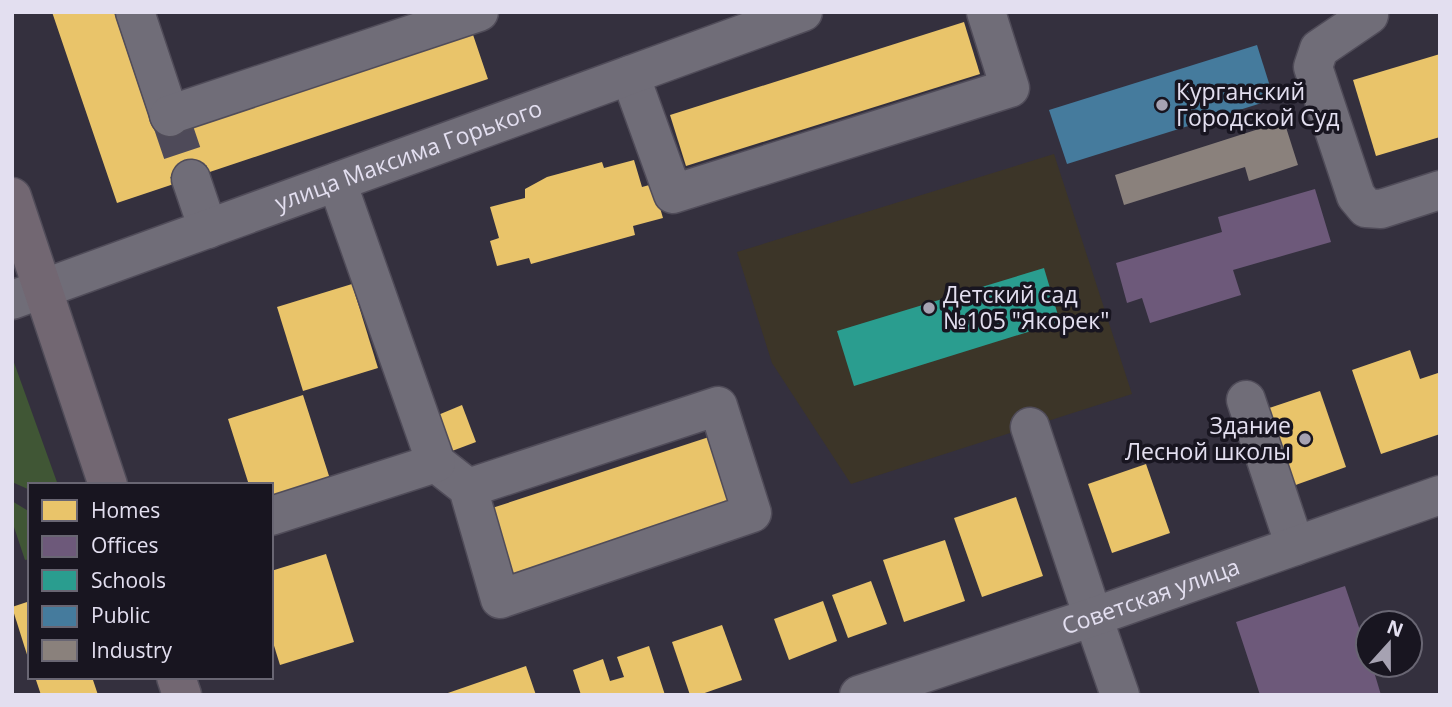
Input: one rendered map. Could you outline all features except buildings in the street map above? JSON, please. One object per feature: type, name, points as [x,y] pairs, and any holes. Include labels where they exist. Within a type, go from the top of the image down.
[{"type":"main road","points":[[12,197],[27,295],[106,483]]},
{"type":"street","points":[[135,12],[169,116],[479,12]]},
{"type":"street","name":"улица Максима Горького","points":[[27,295],[803,12]]},
{"type":"street","points":[[630,75],[673,194],[1010,88],[986,12]]},
{"type":"street","points":[[1372,13],[1319,49],[1312,67],[1356,196],[1366,208],[1381,209],[1440,190]]},
{"type":"street","points":[[191,179],[208,229]]},
{"type":"street","points":[[337,182],[436,463],[468,488],[500,599],[752,513],[718,406],[468,488]]},
{"type":"street","points":[[1246,400],[1295,546]]},
{"type":"street","points":[[1030,427],[1083,621],[1098,695]]},
{"type":"street","points":[[273,515],[436,463]]},
{"type":"street","name":"Советская улица","points":[[875,692],[1440,495]]},
{"type":"street","points":[[1083,621],[1120,695]]},
{"type":"shaded area","name":"Детский сад №105 \"Якорек\"","points":[[1054,154],[1132,394],[851,484],[772,363],[737,252]]},
{"type":"green space","points":[[12,357],[57,483],[28,483],[28,489],[12,482]]},
{"type":"green space","points":[[12,501],[28,511],[28,559],[25,560],[12,521]]},
{"type":"tunnel","points":[[170,117],[191,179]]},
{"type":"place","name":"Курганский Городской Суд","points":[[1162,105]]},
{"type":"place","name":"Детский сад №105 \"Якорек\"","points":[[929,308]]},
{"type":"place","name":"Здание Лесной школы","points":[[1305,439]]}]
